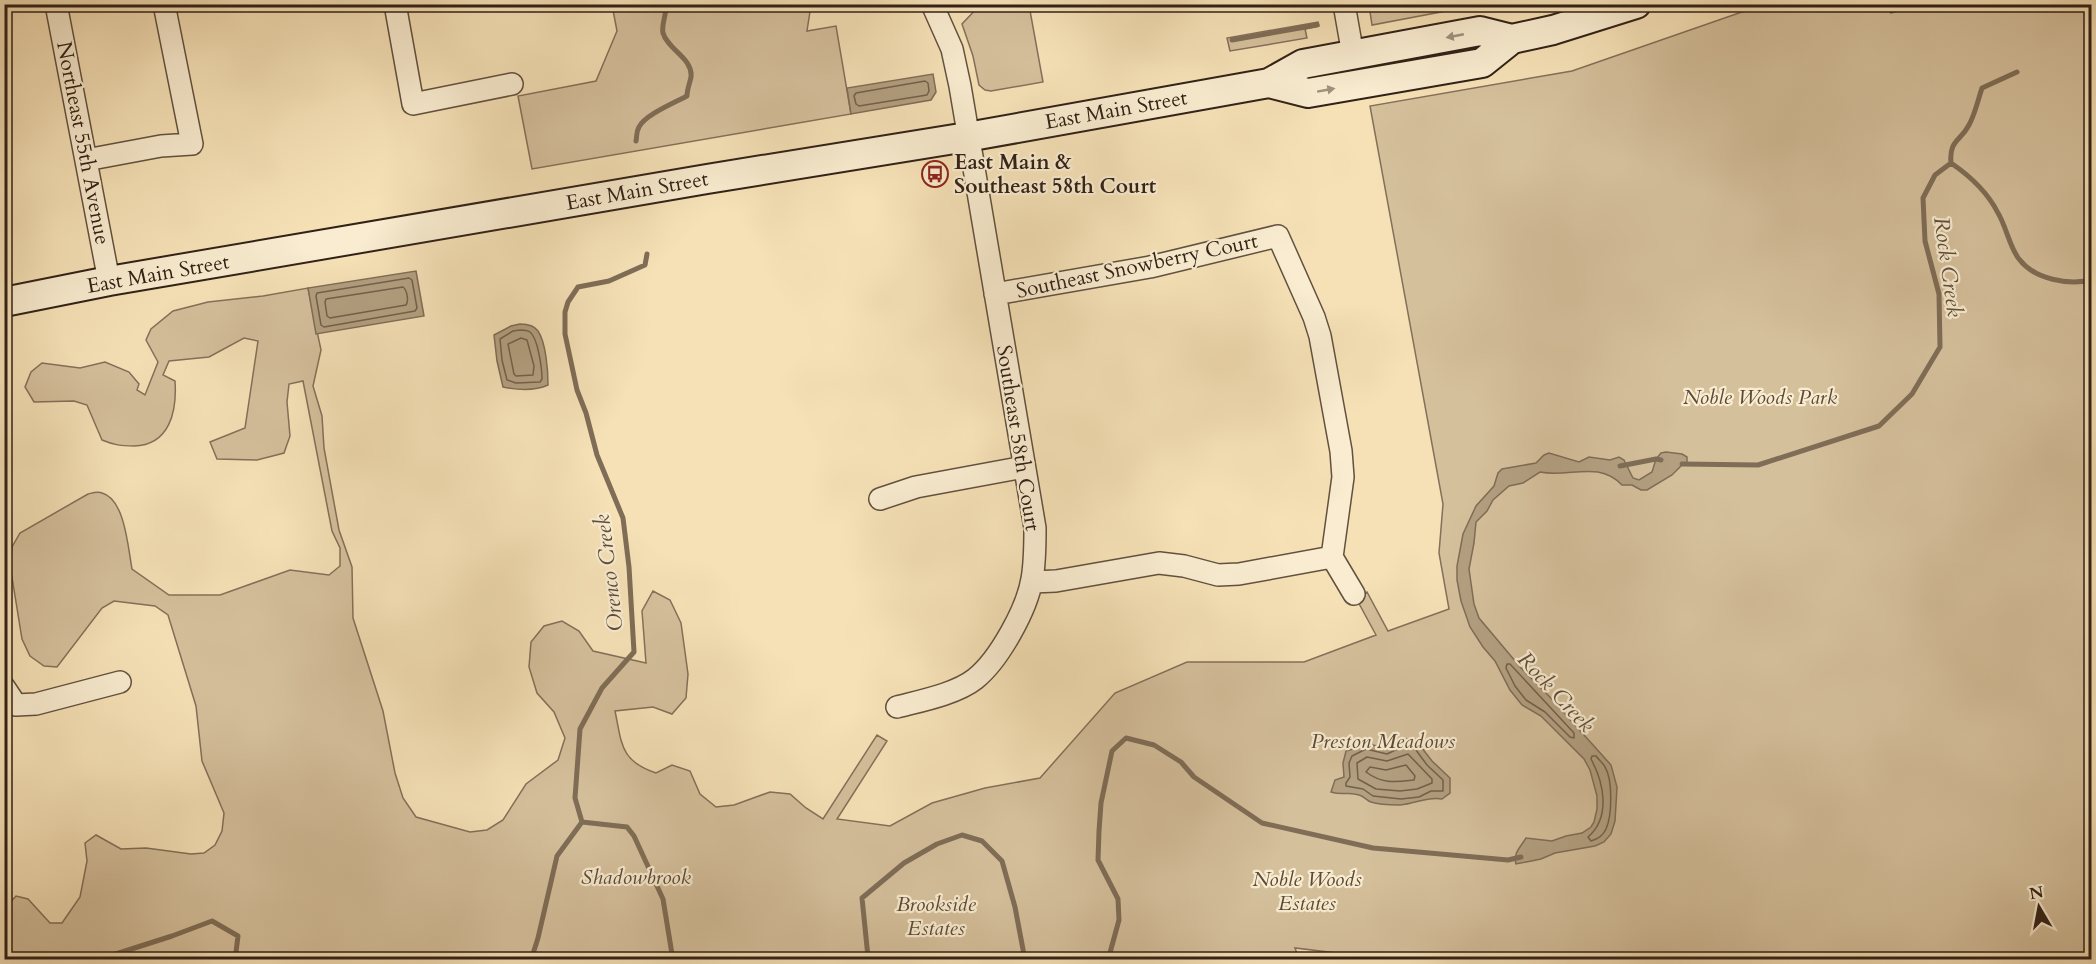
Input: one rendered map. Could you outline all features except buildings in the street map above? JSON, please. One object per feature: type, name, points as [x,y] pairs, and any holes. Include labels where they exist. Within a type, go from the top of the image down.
[{"type":"main road","name":"East Main Street","points":[[1269,83],[1308,93],[1482,63],[1512,39],[1601,16],[1636,4]]},
{"type":"main road","name":"East Main Street","points":[[4,303],[109,281],[1269,83],[1303,64],[1480,31],[1512,39]]},
{"type":"street","name":"Northeast 55th Avenue","points":[[56,4],[109,281]]},
{"type":"street","points":[[86,160],[161,146],[192,144],[165,4]]},
{"type":"street","points":[[395,4],[413,104],[512,84]]},
{"type":"street","name":"Southeast 58th Court","points":[[897,707],[941,695],[974,680],[997,657],[1016,623],[1032,582],[1035,528],[952,49],[932,4]]},
{"type":"street","points":[[1344,4],[1353,55]]},
{"type":"street","name":"Southeast Snowberry Court","points":[[995,294],[1150,267],[1278,236],[1314,317],[1320,336],[1341,451],[1343,477],[1332,557]]},
{"type":"street","points":[[880,500],[916,486],[1024,467]]},
{"type":"street","points":[[1032,582],[1056,581],[1159,563],[1184,566],[1218,575],[1239,574],[1332,557],[1354,594]]},
{"type":"street","points":[[4,687],[16,705],[36,704],[120,682]]},
{"type":"green space","points":[[1369,4],[1478,5],[1372,25]]},
{"type":"green space","points":[[1921,4],[2091,5],[2091,959],[1394,960],[1295,948],[1299,959],[5,960],[4,906],[6,907],[16,896],[28,899],[50,923],[62,923],[80,897],[87,861],[85,843],[96,835],[121,849],[146,848],[191,854],[204,853],[215,845],[222,831],[224,813],[202,761],[196,706],[168,615],[155,606],[114,601],[102,608],[57,667],[44,666],[30,656],[22,639],[10,565],[12,547],[20,533],[88,494],[99,492],[110,497],[121,514],[132,569],[169,595],[220,595],[290,570],[329,575],[340,566],[340,548],[332,531],[303,381],[289,384],[287,402],[290,436],[284,453],[257,460],[217,459],[210,442],[245,428],[258,341],[244,338],[209,357],[169,361],[163,375],[175,381],[175,392],[169,424],[156,440],[134,446],[118,445],[102,440],[87,405],[74,401],[34,402],[25,387],[31,372],[42,363],[80,368],[105,362],[129,372],[139,384],[137,390],[145,395],[158,362],[146,340],[151,329],[173,311],[208,302],[308,288],[321,350],[313,386],[322,416],[324,448],[339,530],[352,567],[353,618],[383,711],[395,773],[403,798],[416,817],[470,832],[487,830],[503,820],[526,784],[558,760],[565,738],[554,712],[537,693],[529,667],[531,642],[544,626],[562,621],[579,631],[593,651],[646,663],[642,611],[653,591],[670,600],[681,623],[688,674],[686,698],[672,714],[653,707],[615,711],[625,750],[635,763],[656,773],[672,765],[690,771],[700,794],[716,807],[734,805],[770,792],[790,794],[823,819],[877,735],[887,741],[837,819],[890,826],[932,803],[985,788],[1040,778],[1115,693],[1187,662],[1304,662],[1376,635],[1356,598],[1367,592],[1388,631],[1449,609],[1439,553],[1443,504],[1370,106],[1572,71],[1762,5],[1890,5],[1891,13]]},
{"type":"green space","points":[[612,5],[811,5],[807,31],[836,26],[851,114],[532,169],[518,96],[596,81],[617,31]]},
{"type":"green space","points":[[980,5],[1029,5],[1043,82],[991,91],[979,85],[973,56],[962,24]]},
{"type":"green space","points":[[1318,22],[1319,26],[1305,29],[1307,38],[1230,51],[1227,38]]},
{"type":"water","points":[[933,74],[936,92],[931,100],[851,114],[847,88]]},
{"type":"water","points":[[416,271],[424,316],[316,334],[308,288]]},
{"type":"water","points":[[520,324],[532,326],[541,336],[546,357],[548,385],[526,389],[503,387],[494,335]]},
{"type":"water","points":[[1549,453],[1579,462],[1589,457],[1610,460],[1619,457],[1624,460],[1633,478],[1639,480],[1652,472],[1656,459],[1661,453],[1682,454],[1687,457],[1687,464],[1682,465],[1672,475],[1647,490],[1641,490],[1632,485],[1622,485],[1603,473],[1593,471],[1540,472],[1523,483],[1509,486],[1493,500],[1487,511],[1476,522],[1469,569],[1474,604],[1479,618],[1521,668],[1611,765],[1617,787],[1615,821],[1611,834],[1604,842],[1516,864],[1516,854],[1526,838],[1552,841],[1582,833],[1591,827],[1597,809],[1597,796],[1590,770],[1584,759],[1541,716],[1522,705],[1510,690],[1495,661],[1470,627],[1457,580],[1457,566],[1463,534],[1476,506],[1494,486],[1498,473],[1502,469],[1536,463]]},
{"type":"water","points":[[1404,739],[1415,739],[1432,761],[1450,778],[1450,793],[1442,799],[1386,805],[1374,803],[1355,794],[1331,792],[1335,780],[1344,777],[1343,763],[1346,751],[1364,743],[1386,748]]},
{"type":"waterway","name":"Orenco Creek","points":[[636,141],[638,129],[647,118],[687,96],[691,70],[663,33],[666,4]]},
{"type":"waterway","points":[[1232,40],[1317,25]]},
{"type":"waterway","points":[[1951,163],[1953,145],[1966,131],[1975,112],[1982,88],[2017,72]]},
{"type":"waterway","name":"Rock Creek","points":[[1682,464],[1758,465],[1879,426],[1912,394],[1940,347],[1939,294],[1925,241],[1923,198],[1935,175],[1951,163],[1972,179],[1984,192],[2001,218],[2016,254],[2026,266],[2052,279],[2073,282],[2092,280]]},
{"type":"waterway","name":"Orenco Creek","points":[[582,822],[575,798],[580,729],[602,688],[634,652],[629,567],[623,518],[597,455],[586,413],[577,390],[565,334],[565,312],[568,302],[578,287],[609,281],[645,265],[647,254]]},
{"type":"waterway","name":"Rock Creek","points":[[1620,466],[1661,460]]},
{"type":"waterway","name":"Rock Creek","points":[[1108,960],[1119,920],[1118,899],[1098,860],[1101,803],[1112,751],[1126,738],[1154,745],[1181,762],[1194,777],[1262,823],[1373,848],[1508,860],[1521,857]]},
{"type":"waterway","name":"Rock Creek","points":[[582,822],[627,827],[634,836],[663,899],[672,954],[676,960]]},
{"type":"waterway","name":"Rock Creek","points":[[531,960],[557,856],[582,822]]},
{"type":"waterway","name":"Rock Creek","points":[[865,960],[868,957],[862,898],[904,863],[937,844],[962,835],[982,841],[1002,861],[1015,907],[1025,960]]},
{"type":"waterway","name":"Rock Creek","points":[[97,960],[212,921],[238,936],[235,960]]},
{"type":"place","name":"East Main & Southeast 58th Court","points":[[935,174]]},
{"type":"park label","name":"Noble Woods Park","points":[[1760,397]]},
{"type":"park label","name":"Preston Meadows","points":[[1383,741]]},
{"type":"park label","name":"Shadowbrook","points":[[636,877]]},
{"type":"park label","name":"Noble Woods Estates","points":[[1307,891]]},
{"type":"park label","name":"Brookside Estates","points":[[936,916]]}]
